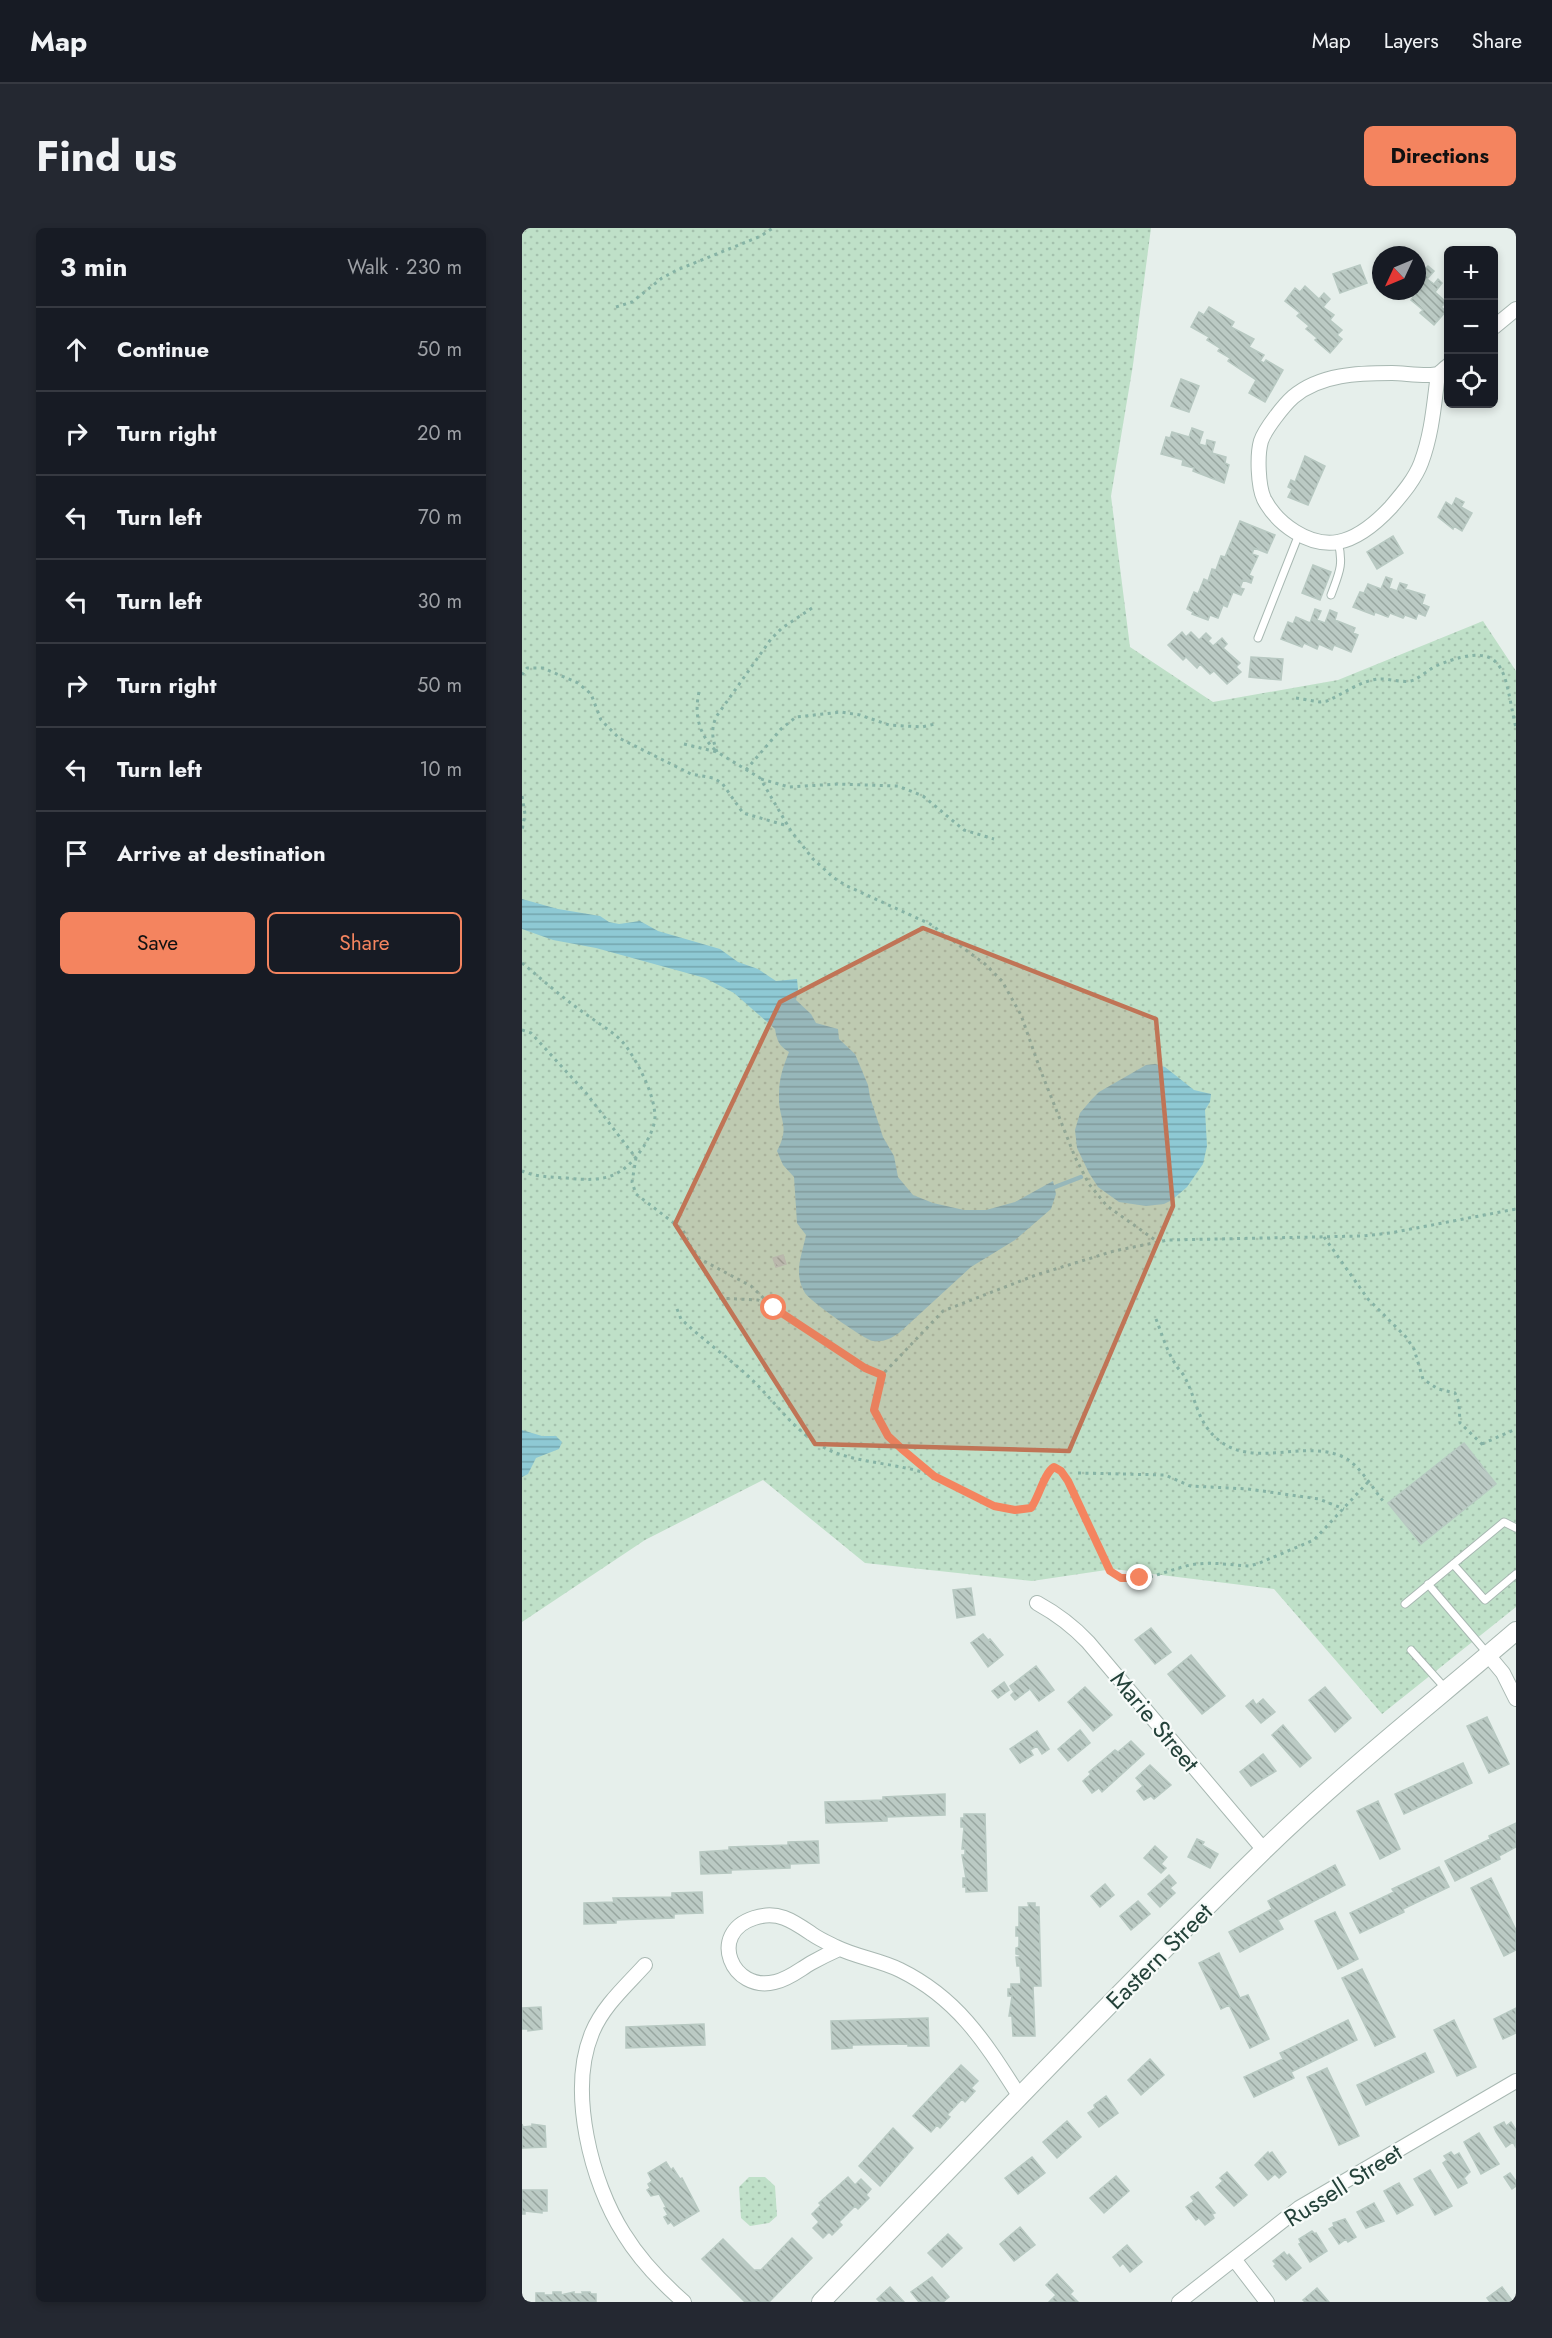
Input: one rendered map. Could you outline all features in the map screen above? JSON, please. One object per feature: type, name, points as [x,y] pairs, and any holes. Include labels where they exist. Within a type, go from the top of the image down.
[{"type":"street","points":[[1498,324],[1516,309]]},
{"type":"street","points":[[1443,369],[1430,436],[1420,465],[1403,494],[1383,516],[1358,535],[1338,542],[1319,542],[1299,534],[1284,524],[1264,499],[1258,476],[1261,440],[1293,397],[1315,384],[1341,376],[1443,369]]},
{"type":"street","name":"Marie Street","points":[[1037,1603],[1073,1626],[1088,1642],[1264,1850]]},
{"type":"street","name":"Eastern Street","points":[[821,2302],[1264,1850],[1516,1631]]},
{"type":"street","points":[[1488,1655],[1503,1673],[1516,1699]]},
{"type":"street","points":[[839,1948],[796,1974],[773,1983],[754,1981],[735,1970],[729,1959],[727,1948],[729,1939],[741,1925],[749,1919],[768,1914],[790,1919],[814,1936],[839,1948],[897,1969],[948,2001],[985,2041],[1020,2097]]},
{"type":"street","points":[[645,1965],[612,2001],[592,2032],[583,2063],[582,2108],[587,2140],[602,2188],[622,2232],[664,2285],[684,2302]]},
{"type":"street","name":"Russell Street","points":[[1179,2302],[1299,2208],[1516,2081]]},
{"type":"street","points":[[1234,2259],[1267,2302]]},
{"type":"lane","points":[[1258,638],[1299,534]]},
{"type":"lane","points":[[1331,595],[1342,567],[1338,542]]},
{"type":"lane","points":[[1405,1604],[1504,1522],[1516,1528]]},
{"type":"lane","points":[[1454,1564],[1485,1600],[1516,1574]]},
{"type":"lane","points":[[1428,1584],[1488,1655]]},
{"type":"lane","points":[[1411,1650],[1447,1689]]},
{"type":"path","points":[[616,307],[632,302],[662,278],[760,236],[773,228]]},
{"type":"path","points":[[717,752],[712,738],[712,727],[716,717],[771,639],[782,628],[812,608]]},
{"type":"path","points":[[1296,698],[1327,701],[1369,681],[1413,680],[1438,665],[1470,655],[1483,655],[1493,658],[1499,664],[1506,679],[1516,729]]},
{"type":"path","points":[[522,675],[527,668],[543,668],[578,683],[591,694],[601,720],[619,738],[690,774],[713,778],[722,783],[743,813],[788,826]]},
{"type":"path","points":[[699,692],[696,704],[700,727],[706,741],[717,752],[760,778],[789,787],[838,784],[898,786],[923,796],[964,830],[994,839]]},
{"type":"path","points":[[746,770],[781,729],[796,717],[841,712],[860,715],[889,725],[922,727],[936,724]]},
{"type":"path","points":[[684,744],[717,752]]},
{"type":"path","points":[[760,778],[788,826],[813,859],[834,878],[930,924],[985,964],[1002,981],[1021,1015],[1075,1157],[1089,1184],[1107,1206],[1158,1242]]},
{"type":"path","points":[[522,796],[525,814],[522,831]]},
{"type":"path","points":[[522,963],[585,1014],[613,1033],[627,1047],[639,1068],[651,1098],[655,1117],[647,1141],[636,1158],[621,1172],[597,1180],[543,1176],[522,1171]]},
{"type":"path","points":[[522,1030],[531,1033],[585,1093],[636,1158],[632,1182],[636,1194],[683,1230],[700,1259],[751,1286],[774,1308]]},
{"type":"path","points":[[934,1476],[888,1436],[874,1410],[882,1375],[943,1311],[1036,1275],[1114,1251],[1158,1242],[1390,1233],[1516,1209]]},
{"type":"path","points":[[1324,1237],[1368,1299],[1406,1337],[1414,1349],[1423,1378],[1438,1389],[1455,1394],[1459,1403],[1460,1423],[1484,1445],[1516,1429]]},
{"type":"path","points":[[719,1298],[758,1300],[774,1308],[865,1368],[882,1375]]},
{"type":"path","points":[[677,1309],[681,1319],[748,1376],[789,1420],[813,1440],[834,1452],[934,1476],[994,1506],[1015,1510],[1031,1508],[1038,1498],[1048,1471],[1054,1467],[1061,1471],[1068,1481],[1110,1571],[1121,1578],[1129,1579],[1196,1564],[1249,1566],[1257,1564],[1314,1540],[1368,1482]]},
{"type":"path","points":[[1156,1319],[1175,1364],[1184,1375],[1200,1418],[1216,1438],[1235,1450],[1249,1452],[1334,1453],[1349,1461],[1383,1501]]},
{"type":"path","points":[[1078,1473],[1165,1475],[1190,1486],[1248,1489],[1318,1498],[1344,1509]]},
{"type":"highlighted area","points":[[923,928],[1156,1019],[1173,1206],[1069,1451],[815,1444],[675,1224],[780,1002]]},
{"type":"green space","points":[[522,228],[1151,228],[1133,365],[1111,496],[1130,647],[1213,702],[1338,680],[1483,621],[1516,671],[1516,1607],[1382,1714],[1274,1589],[1113,1569],[1032,1581],[865,1563],[763,1480],[645,1540],[522,1622]]},
{"type":"green space","points":[[749,2177],[765,2177],[775,2186],[777,2216],[769,2223],[750,2226],[741,2218],[739,2187]]},
{"type":"water","points":[[522,899],[558,909],[600,916],[609,922],[619,924],[640,921],[658,931],[720,949],[738,962],[758,969],[776,981],[797,979],[796,1000],[811,1014],[816,1023],[838,1029],[839,1039],[855,1054],[868,1085],[883,1137],[894,1156],[898,1177],[913,1195],[933,1203],[964,1210],[986,1210],[1015,1202],[1053,1181],[1056,1194],[1051,1209],[1015,1240],[971,1267],[899,1333],[887,1340],[868,1339],[817,1304],[801,1286],[799,1264],[806,1235],[797,1223],[794,1177],[783,1165],[777,1151],[784,1128],[779,1104],[780,1083],[789,1052],[779,1043],[775,1029],[734,993],[705,978],[596,948],[553,940],[522,929]]},
{"type":"water","points":[[1155,1064],[1165,1067],[1194,1090],[1211,1094],[1210,1102],[1205,1110],[1207,1146],[1203,1164],[1187,1187],[1164,1204],[1146,1206],[1119,1202],[1098,1187],[1089,1173],[1077,1148],[1075,1130],[1080,1113],[1099,1092],[1146,1065]]},
{"type":"water","points":[[522,1430],[542,1436],[556,1436],[562,1442],[559,1449],[536,1458],[528,1474],[522,1477]]},
{"type":"building","points":[[1360,265],[1367,283],[1340,293],[1333,274]]},
{"type":"building","points":[[1428,266],[1434,271],[1427,279],[1434,284],[1438,279],[1442,283],[1435,292],[1444,300],[1441,307],[1444,313],[1434,325],[1420,313],[1423,310],[1411,300],[1426,300],[1426,268]]},
{"type":"building","points":[[1305,286],[1319,299],[1324,293],[1330,299],[1323,307],[1334,315],[1330,320],[1342,330],[1337,335],[1342,339],[1330,353],[1306,329],[1309,326],[1297,316],[1300,313],[1285,301],[1295,288],[1300,292]]},
{"type":"building","points":[[1209,307],[1234,322],[1231,327],[1254,339],[1249,347],[1264,355],[1260,361],[1264,363],[1266,360],[1283,370],[1265,402],[1249,393],[1256,380],[1228,361],[1230,358],[1218,351],[1220,348],[1207,340],[1209,337],[1191,327],[1199,312],[1204,315]]},
{"type":"building","points":[[1181,379],[1199,386],[1189,412],[1171,406]]},
{"type":"building","points":[[1192,428],[1203,432],[1199,444],[1206,446],[1207,440],[1215,442],[1212,453],[1226,457],[1225,463],[1229,465],[1224,483],[1193,471],[1194,468],[1182,465],[1183,460],[1161,454],[1166,437],[1170,438],[1172,432],[1189,437]]},
{"type":"building","points":[[1305,456],[1325,466],[1308,505],[1288,497],[1292,489],[1288,487],[1291,480],[1295,482]]},
{"type":"building","points":[[1456,498],[1464,502],[1461,507],[1472,513],[1462,531],[1454,526],[1453,529],[1438,517],[1446,502],[1452,506]]},
{"type":"building","points":[[1240,521],[1275,535],[1267,553],[1254,548],[1252,554],[1258,556],[1249,575],[1253,577],[1251,583],[1243,580],[1240,588],[1244,589],[1241,595],[1233,592],[1227,607],[1223,605],[1218,618],[1210,615],[1208,620],[1192,614],[1193,612],[1187,609],[1194,592],[1198,594],[1204,579],[1208,581],[1212,569],[1216,570],[1221,556],[1225,557]]},
{"type":"building","points":[[1393,536],[1403,553],[1377,569],[1367,552]]},
{"type":"building","points":[[1313,565],[1331,572],[1320,600],[1302,593]]},
{"type":"building","points":[[1386,577],[1392,579],[1389,588],[1397,591],[1400,583],[1407,585],[1405,589],[1425,595],[1422,604],[1429,607],[1425,616],[1418,613],[1416,619],[1405,615],[1403,618],[1390,613],[1388,617],[1375,612],[1374,615],[1353,607],[1360,592],[1364,593],[1368,584],[1381,589]]},
{"type":"building","points":[[1315,609],[1321,611],[1317,620],[1325,623],[1330,610],[1337,613],[1335,620],[1355,628],[1353,633],[1358,635],[1351,652],[1334,645],[1332,650],[1319,644],[1317,649],[1304,643],[1302,647],[1281,639],[1288,622],[1293,624],[1296,617],[1310,623]]},
{"type":"building","points":[[1182,632],[1186,637],[1191,632],[1199,640],[1206,633],[1211,638],[1208,641],[1213,646],[1222,638],[1227,644],[1223,648],[1240,663],[1236,667],[1241,672],[1227,684],[1214,671],[1210,674],[1200,664],[1197,668],[1186,657],[1183,660],[1168,645]]},
{"type":"building","points":[[1251,657],[1283,659],[1281,680],[1249,677]]},
{"type":"building","points":[[783,1255],[786,1264],[776,1267],[773,1258]]},
{"type":"building","points":[[1464,1443],[1496,1484],[1421,1544],[1388,1503]]},
{"type":"building","points":[[971,1588],[975,1615],[957,1618],[953,1590]]},
{"type":"building","points":[[1151,1628],[1171,1652],[1155,1664],[1135,1640]]},
{"type":"building","points":[[983,1634],[1003,1655],[988,1667],[971,1643]]},
{"type":"building","points":[[1191,1655],[1225,1696],[1202,1714],[1168,1674]]},
{"type":"building","points":[[1036,1666],[1054,1690],[1039,1701],[1030,1689],[1015,1700],[1011,1695],[1014,1692],[1010,1686]]},
{"type":"building","points":[[1004,1682],[1009,1690],[998,1698],[992,1691]]},
{"type":"building","points":[[1085,1687],[1112,1715],[1093,1731],[1068,1702]]},
{"type":"building","points":[[1325,1687],[1351,1718],[1335,1732],[1309,1700]]},
{"type":"building","points":[[1263,1699],[1275,1712],[1261,1723],[1246,1706],[1253,1700],[1256,1705]]},
{"type":"building","points":[[1487,1717],[1509,1764],[1489,1773],[1467,1726]]},
{"type":"building","points":[[1283,1725],[1311,1758],[1300,1767],[1272,1735]]},
{"type":"building","points":[[1080,1730],[1090,1743],[1068,1761],[1058,1749]]},
{"type":"building","points":[[1037,1731],[1049,1749],[1042,1754],[1037,1746],[1030,1750],[1033,1755],[1020,1763],[1010,1749]]},
{"type":"building","points":[[1131,1741],[1144,1754],[1102,1792],[1099,1788],[1092,1793],[1083,1781],[1091,1774],[1089,1772],[1115,1750],[1118,1752]]},
{"type":"building","points":[[1263,1754],[1276,1771],[1251,1786],[1240,1772]]},
{"type":"building","points":[[1463,1763],[1472,1783],[1404,1814],[1395,1794]]},
{"type":"building","points":[[1150,1765],[1171,1785],[1154,1799],[1151,1796],[1144,1800],[1137,1791],[1143,1786],[1136,1778]]},
{"type":"building","points":[[945,1794],[945,1815],[887,1817],[887,1821],[826,1823],[825,1802],[883,1800],[883,1797]]},
{"type":"building","points":[[1378,1801],[1400,1849],[1380,1859],[1357,1811]]},
{"type":"building","points":[[964,1814],[985,1814],[987,1891],[966,1892],[966,1887],[963,1887],[963,1878],[966,1878],[962,1855],[965,1855],[965,1849],[962,1849],[964,1827],[961,1827],[961,1818],[964,1818]]},
{"type":"building","points":[[1516,1823],[1516,1847],[1499,1856],[1500,1859],[1455,1881],[1445,1861],[1490,1839],[1489,1836]]},
{"type":"building","points":[[1197,1839],[1204,1842],[1202,1845],[1218,1854],[1210,1868],[1188,1857]]},
{"type":"building","points":[[818,1841],[819,1863],[790,1864],[790,1868],[731,1870],[731,1873],[701,1874],[700,1852],[729,1850],[729,1847],[788,1845],[788,1842]]},
{"type":"building","points":[[1155,1846],[1167,1857],[1161,1864],[1166,1868],[1161,1873],[1144,1858]]},
{"type":"building","points":[[1335,1865],[1345,1885],[1278,1920],[1283,1929],[1240,1952],[1229,1932],[1272,1909],[1268,1901]]},
{"type":"building","points":[[1439,1867],[1449,1887],[1360,1933],[1350,1913],[1394,1892],[1392,1889]]},
{"type":"building","points":[[1169,1875],[1176,1883],[1170,1888],[1175,1893],[1160,1907],[1148,1894]]},
{"type":"building","points":[[1491,1878],[1516,1930],[1516,1950],[1504,1956],[1471,1888]]},
{"type":"building","points":[[1105,1884],[1114,1895],[1100,1907],[1091,1896]]},
{"type":"building","points":[[702,1892],[703,1913],[674,1914],[674,1918],[616,1920],[616,1923],[584,1924],[584,1903],[614,1902],[613,1898],[672,1897],[672,1893]]},
{"type":"building","points":[[1138,1901],[1150,1914],[1131,1930],[1120,1916]]},
{"type":"building","points":[[1028,1903],[1035,1903],[1035,1907],[1039,1907],[1041,1986],[1033,1986],[1035,2036],[1013,2036],[1012,2016],[1009,2016],[1012,1996],[1008,1996],[1008,1989],[1011,1989],[1011,1984],[1021,1984],[1020,1966],[1017,1966],[1016,1957],[1020,1955],[1016,1954],[1016,1948],[1019,1947],[1019,1936],[1016,1936],[1016,1927],[1019,1927],[1019,1907],[1029,1907]]},
{"type":"building","points":[[1335,1912],[1358,1959],[1338,1969],[1315,1921]]},
{"type":"building","points":[[1219,1953],[1240,1998],[1248,1995],[1269,2039],[1250,2048],[1229,2005],[1221,2009],[1199,1963]]},
{"type":"building","points":[[1362,1969],[1395,2037],[1375,2046],[1342,1978]]},
{"type":"building","points":[[541,2007],[542,2029],[528,2031],[528,2029],[522,2029],[522,2008]]},
{"type":"building","points":[[1516,2008],[1516,2033],[1503,2039],[1494,2019]]},
{"type":"building","points":[[928,2018],[929,2046],[852,2045],[852,2048],[832,2049],[831,2021]]},
{"type":"building","points":[[1348,2020],[1357,2040],[1291,2072],[1294,2078],[1254,2097],[1244,2077],[1283,2059],[1280,2053]]},
{"type":"building","points":[[1454,2020],[1476,2067],[1457,2076],[1434,2030]]},
{"type":"building","points":[[704,2024],[705,2045],[626,2048],[626,2027]]},
{"type":"building","points":[[1425,2053],[1434,2072],[1366,2105],[1357,2085]]},
{"type":"building","points":[[1150,2059],[1164,2075],[1141,2095],[1128,2080]]},
{"type":"building","points":[[961,2065],[978,2081],[971,2088],[975,2091],[965,2102],[962,2099],[947,2115],[950,2117],[940,2128],[937,2125],[931,2132],[913,2116]]},
{"type":"building","points":[[1327,2068],[1359,2136],[1339,2145],[1307,2077]]},
{"type":"building","points":[[1106,2096],[1118,2113],[1099,2127],[1088,2113]]},
{"type":"building","points":[[1067,2121],[1081,2137],[1057,2158],[1043,2142]]},
{"type":"building","points":[[1504,2122],[1506,2126],[1511,2122],[1516,2130],[1515,2146],[1513,2142],[1506,2147],[1496,2132],[1494,2127]]},
{"type":"building","points":[[522,2124],[523,2127],[532,2126],[532,2124],[545,2126],[546,2147],[522,2148]]},
{"type":"building","points":[[893,2128],[913,2148],[880,2186],[859,2166]]},
{"type":"building","points":[[1479,2133],[1499,2164],[1481,2174],[1464,2142]]},
{"type":"building","points":[[1268,2152],[1269,2154],[1272,2152],[1286,2172],[1279,2178],[1275,2174],[1268,2180],[1255,2165]]},
{"type":"building","points":[[1451,2152],[1454,2156],[1459,2153],[1470,2172],[1464,2178],[1467,2183],[1458,2188],[1443,2163],[1447,2160],[1444,2156]]},
{"type":"building","points":[[1032,2157],[1045,2173],[1018,2194],[1005,2178]]},
{"type":"building","points":[[666,2162],[680,2179],[682,2178],[699,2211],[674,2226],[671,2222],[668,2224],[664,2217],[668,2215],[659,2194],[651,2196],[647,2190],[650,2188],[648,2184],[652,2181],[648,2173]]},
{"type":"building","points":[[1430,2170],[1452,2206],[1435,2215],[1414,2179]]},
{"type":"building","points":[[1227,2172],[1247,2195],[1234,2206],[1216,2187],[1223,2181],[1220,2178]]},
{"type":"building","points":[[1510,2173],[1516,2181],[1516,2186],[1512,2189],[1504,2177]]},
{"type":"building","points":[[1116,2176],[1129,2191],[1104,2213],[1090,2198]]},
{"type":"building","points":[[848,2177],[855,2185],[861,2179],[871,2189],[866,2195],[869,2198],[858,2209],[855,2206],[839,2222],[842,2225],[832,2235],[829,2232],[823,2238],[813,2228],[819,2222],[812,2214],[821,2205],[819,2203]]},
{"type":"building","points":[[1399,2183],[1413,2205],[1397,2214],[1384,2191]]},
{"type":"building","points":[[522,2190],[547,2190],[547,2211],[542,2211],[542,2213],[525,2211],[525,2214],[522,2214]]},
{"type":"building","points":[[1198,2192],[1215,2213],[1212,2214],[1214,2218],[1205,2225],[1199,2218],[1196,2220],[1186,2207],[1194,2201],[1191,2197]]},
{"type":"building","points":[[1374,2203],[1384,2221],[1366,2228],[1357,2212]]},
{"type":"building","points":[[1345,2219],[1356,2237],[1348,2242],[1346,2239],[1339,2244],[1329,2229],[1334,2226],[1333,2223]]},
{"type":"building","points":[[1020,2227],[1035,2245],[1014,2261],[1000,2244]]},
{"type":"building","points":[[1312,2231],[1316,2233],[1327,2251],[1310,2262],[1299,2244],[1301,2243],[1299,2239]]},
{"type":"building","points":[[948,2234],[962,2248],[942,2267],[928,2253]]},
{"type":"building","points":[[792,2238],[812,2258],[769,2302],[745,2302],[702,2259],[723,2239],[754,2270],[761,2270]]},
{"type":"building","points":[[1127,2245],[1142,2262],[1130,2272],[1123,2263],[1120,2266],[1113,2257]]},
{"type":"building","points":[[1284,2252],[1287,2256],[1289,2254],[1301,2268],[1286,2280],[1274,2266],[1276,2264],[1273,2261]]},
{"type":"building","points":[[1057,2274],[1073,2291],[1070,2294],[1078,2302],[1049,2302],[1056,2295],[1046,2285]]},
{"type":"building","points":[[932,2277],[949,2297],[943,2302],[919,2302],[911,2292]]},
{"type":"building","points":[[890,2287],[904,2302],[880,2302],[877,2299]]},
{"type":"building","points":[[1502,2287],[1513,2302],[1490,2302],[1487,2298]]},
{"type":"building","points":[[1317,2288],[1329,2302],[1305,2302],[1303,2300]]},
{"type":"building","points":[[553,2292],[561,2292],[561,2295],[590,2292],[596,2294],[596,2302],[536,2302],[536,2293],[553,2295]]},
{"type":"waterway","points":[[1055,1187],[1081,1177]]},
{"type":"route","points":[[774,1308],[865,1368],[882,1375],[874,1410],[880,1423],[888,1436],[934,1476],[994,1506],[1015,1510],[1031,1508],[1045,1483],[1048,1471],[1054,1467],[1061,1471],[1068,1481],[1110,1571],[1121,1578],[1140,1578]]}]
